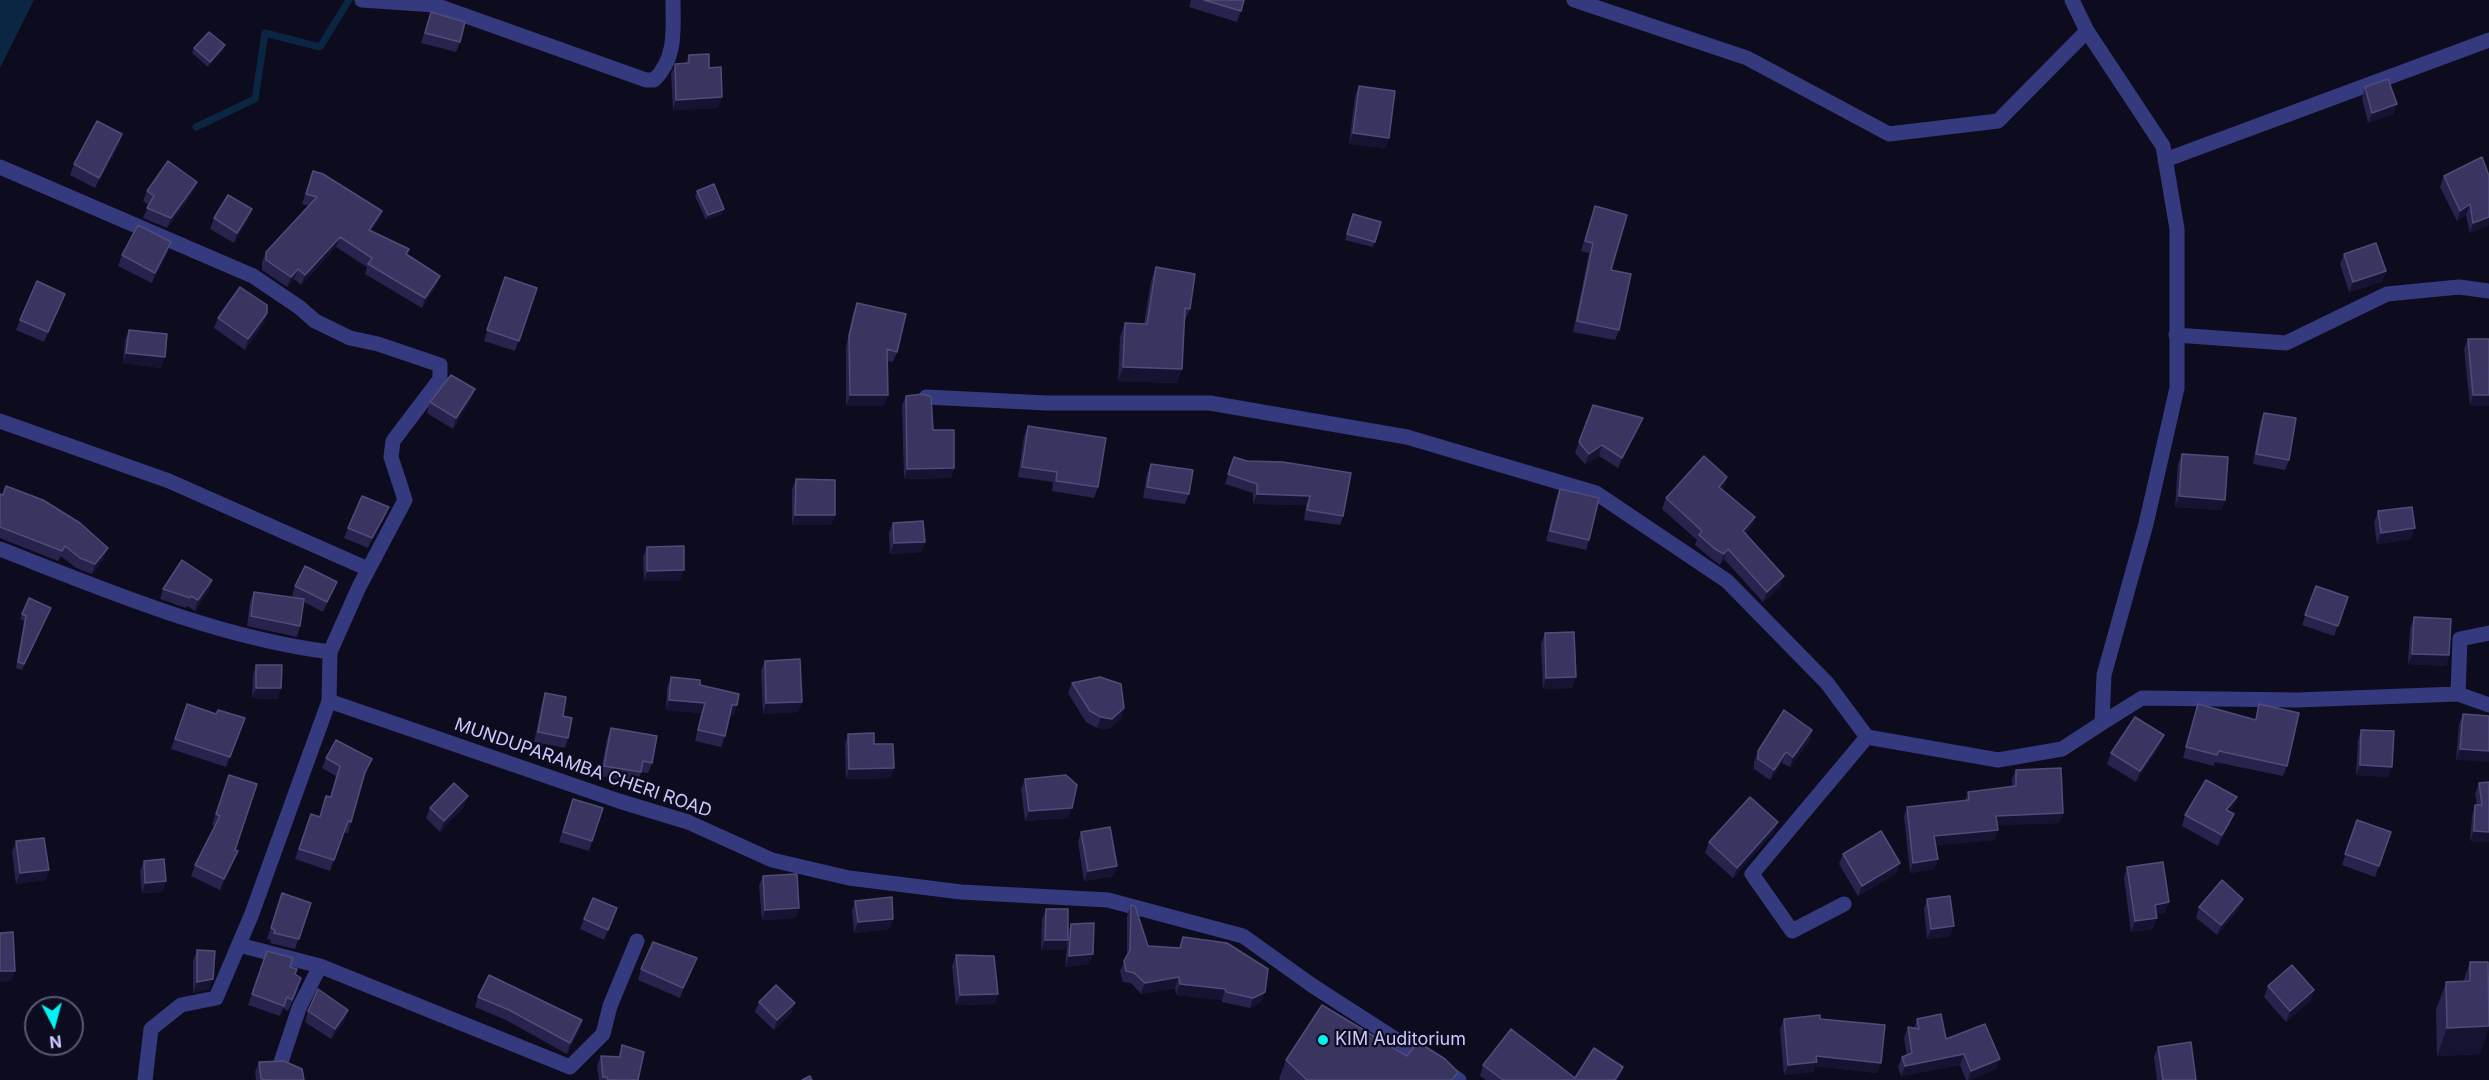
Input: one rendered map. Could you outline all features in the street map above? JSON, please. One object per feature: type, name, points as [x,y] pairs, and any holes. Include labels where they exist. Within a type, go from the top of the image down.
[{"type":"street","points":[[362,0],[435,5],[646,80],[654,80],[669,62],[673,38],[673,0]]},
{"type":"street","points":[[1574,0],[1747,58],[1888,134],[1998,121],[2087,31]]},
{"type":"street","points":[[2072,0],[2087,31],[2164,153],[2177,230],[2176,388],[2146,524],[2104,675],[2102,723]]},
{"type":"street","points":[[2164,153],[2185,152],[2489,40]]},
{"type":"street","points":[[0,167],[253,276],[299,307],[315,321],[350,338],[378,344],[440,365],[440,379],[393,441],[392,457],[405,500],[368,569],[330,652],[329,701],[238,945],[216,998],[181,1005],[151,1029],[145,1080]]},
{"type":"street","points":[[2176,335],[2286,343],[2387,294],[2459,287],[2489,291]]},
{"type":"street","points":[[926,397],[1046,403],[1210,403],[1407,437],[1596,493],[1727,581],[1827,683],[1867,737],[1998,760],[2062,749],[2142,698],[2297,700],[2458,694],[2489,705]]},
{"type":"street","points":[[0,421],[169,481],[368,569]]},
{"type":"street","points":[[0,549],[154,610],[281,646],[330,652]]},
{"type":"street","points":[[2458,694],[2460,639],[2489,633]]},
{"type":"street","name":"MUNDUPARAMBA CHERI ROAD","points":[[329,701],[619,801],[688,822],[772,861],[849,878],[961,892],[1108,900],[1243,936],[1313,986],[1459,1080]]},
{"type":"street","points":[[1844,904],[1792,931],[1752,874],[1867,737]]},
{"type":"street","points":[[238,945],[320,966],[570,1067],[603,1034],[610,1006],[637,941]]},
{"type":"street","points":[[281,1062],[298,1008],[320,966]]},
{"type":"water","points":[[0,0],[34,0],[0,68]]},
{"type":"building","points":[[1204,0],[1244,0],[1241,11]]},
{"type":"building","points":[[431,12],[465,22],[460,42],[425,33]]},
{"type":"building","points":[[209,32],[225,45],[210,62],[194,48]]},
{"type":"building","points":[[709,54],[709,68],[721,67],[722,97],[676,100],[675,64],[689,63],[689,55]]},
{"type":"building","points":[[2388,79],[2397,104],[2372,113],[2365,87]]},
{"type":"building","points":[[1359,86],[1395,91],[1389,138],[1353,133]]},
{"type":"building","points":[[97,121],[122,134],[99,178],[74,164]]},
{"type":"building","points":[[2482,157],[2489,176],[2489,217],[2473,223],[2470,204],[2460,211],[2444,176]]},
{"type":"building","points":[[168,161],[197,182],[171,218],[147,208],[154,196],[147,191]]},
{"type":"building","points":[[313,171],[323,174],[382,211],[369,230],[409,249],[406,254],[440,276],[425,298],[368,264],[372,258],[340,237],[305,275],[298,269],[291,277],[266,260],[266,252],[317,197],[306,194]]},
{"type":"building","points":[[714,184],[724,209],[708,215],[697,191]]},
{"type":"building","points":[[228,195],[252,209],[237,233],[214,218]]},
{"type":"building","points":[[1595,206],[1627,215],[1611,270],[1631,274],[1619,330],[1577,321],[1593,243],[1585,241]]},
{"type":"building","points":[[1353,214],[1381,222],[1375,242],[1347,234]]},
{"type":"building","points":[[138,225],[171,242],[155,273],[122,255]]},
{"type":"building","points":[[2376,243],[2386,271],[2353,282],[2344,254]]},
{"type":"building","points":[[1156,267],[1195,274],[1190,309],[1185,308],[1182,369],[1123,367],[1125,323],[1147,324]]},
{"type":"building","points":[[505,277],[537,288],[519,341],[487,330]]},
{"type":"building","points":[[37,281],[65,294],[48,332],[20,320]]},
{"type":"building","points":[[240,287],[267,305],[267,313],[248,339],[218,318]]},
{"type":"building","points":[[857,303],[906,314],[897,352],[887,349],[888,395],[850,395],[849,336]]},
{"type":"building","points":[[129,330],[167,334],[165,357],[126,353]]},
{"type":"building","points":[[2468,339],[2489,339],[2489,395],[2473,395]]},
{"type":"building","points":[[451,375],[475,389],[456,418],[430,402]]},
{"type":"building","points":[[923,394],[931,397],[933,430],[954,430],[954,468],[907,469],[906,396]]},
{"type":"building","points":[[1593,405],[1643,418],[1622,458],[1602,445],[1589,454],[1579,442]]},
{"type":"building","points":[[2264,413],[2296,418],[2289,460],[2256,454]]},
{"type":"building","points":[[1028,426],[1106,438],[1098,487],[1056,481],[1057,472],[1022,467]]},
{"type":"building","points":[[2182,454],[2228,457],[2225,500],[2179,496]]},
{"type":"building","points":[[1704,456],[1727,477],[1719,487],[1755,517],[1743,531],[1784,576],[1767,592],[1728,549],[1724,554],[1715,549],[1699,535],[1702,531],[1666,498]]},
{"type":"building","points":[[1234,457],[1247,461],[1283,462],[1351,473],[1343,516],[1307,510],[1310,496],[1257,494],[1257,484],[1228,474]]},
{"type":"building","points":[[1151,464],[1193,470],[1189,494],[1147,487]]},
{"type":"building","points":[[796,479],[835,480],[835,515],[795,515]]},
{"type":"building","points":[[6,486],[43,500],[80,523],[108,548],[95,564],[80,558],[65,546],[62,551],[0,527],[0,494],[3,495]]},
{"type":"building","points":[[1560,489],[1599,498],[1589,540],[1550,531]]},
{"type":"building","points":[[362,496],[389,507],[372,538],[348,528]]},
{"type":"building","points":[[2412,507],[2415,528],[2381,533],[2378,511]]},
{"type":"building","points":[[923,521],[925,542],[894,543],[893,523]]},
{"type":"building","points":[[684,546],[684,570],[647,571],[647,547]]},
{"type":"building","points":[[182,560],[212,580],[198,600],[163,589]]},
{"type":"building","points":[[305,566],[337,582],[327,602],[295,586]]},
{"type":"building","points":[[2316,586],[2348,597],[2338,626],[2305,615]]},
{"type":"building","points":[[254,592],[304,599],[300,626],[251,616]]},
{"type":"building","points":[[29,598],[51,608],[24,664],[18,662],[26,616],[22,614]]},
{"type":"building","points":[[2414,617],[2451,619],[2449,655],[2412,654]]},
{"type":"building","points":[[1574,632],[1576,677],[1546,678],[1545,633]]},
{"type":"building","points":[[800,659],[802,702],[766,703],[765,661]]},
{"type":"building","points":[[256,665],[282,665],[281,688],[256,688]]},
{"type":"building","points":[[671,677],[700,680],[700,685],[739,694],[737,705],[732,705],[725,736],[698,730],[705,703],[669,700]]},
{"type":"building","points":[[1100,677],[1121,684],[1124,708],[1112,719],[1101,717],[1090,711],[1072,683]]},
{"type":"building","points":[[545,693],[566,697],[563,716],[572,718],[568,738],[538,732]]},
{"type":"building","points":[[187,704],[216,714],[218,710],[245,718],[230,757],[175,739]]},
{"type":"building","points":[[2198,704],[2256,720],[2259,704],[2299,713],[2287,766],[2219,751],[2217,755],[2186,747]]},
{"type":"building","points":[[1784,710],[1812,730],[1793,757],[1786,752],[1774,770],[1758,759],[1758,751]]},
{"type":"building","points":[[2463,714],[2489,716],[2489,751],[2460,749]]},
{"type":"building","points":[[2135,717],[2164,735],[2140,771],[2111,753]]},
{"type":"building","points":[[611,728],[657,736],[652,763],[643,761],[641,772],[604,766]]},
{"type":"building","points":[[2361,730],[2394,731],[2392,767],[2360,765]]},
{"type":"building","points":[[874,733],[874,744],[893,744],[894,768],[849,769],[848,734]]},
{"type":"building","points":[[336,740],[372,759],[365,772],[351,822],[348,821],[334,860],[299,849],[311,814],[320,817],[326,796],[331,797],[340,766],[326,758]]},
{"type":"building","points":[[2061,768],[2063,813],[1996,816],[1998,830],[1934,836],[1938,859],[1913,863],[1907,807],[1969,800],[1968,792],[2016,786],[2016,770]]},
{"type":"building","points":[[229,775],[257,784],[235,850],[238,851],[224,879],[195,865],[220,816],[216,814]]},
{"type":"building","points":[[1066,775],[1077,785],[1072,808],[1029,811],[1025,779]]},
{"type":"building","points":[[2206,780],[2237,797],[2226,810],[2234,814],[2222,835],[2185,815]]},
{"type":"building","points":[[2489,782],[2489,832],[2474,831],[2475,805],[2482,805],[2479,783]]},
{"type":"building","points":[[454,783],[468,796],[444,821],[430,808]]},
{"type":"building","points":[[1750,797],[1778,822],[1737,868],[1709,842]]},
{"type":"building","points":[[573,799],[603,808],[592,841],[563,832]]},
{"type":"building","points":[[2357,820],[2391,832],[2379,866],[2345,854]]},
{"type":"building","points":[[1110,827],[1117,866],[1088,871],[1081,832]]},
{"type":"building","points":[[1881,831],[1900,863],[1862,886],[1843,854]]},
{"type":"building","points":[[44,838],[49,870],[20,873],[16,841]]},
{"type":"building","points":[[164,859],[166,881],[145,883],[144,861]]},
{"type":"building","points":[[2163,862],[2169,902],[2155,905],[2157,918],[2135,921],[2127,867]]},
{"type":"building","points":[[797,874],[799,908],[765,910],[763,876]]},
{"type":"building","points":[[2222,880],[2243,899],[2221,925],[2199,907]]},
{"type":"building","points":[[282,893],[311,903],[299,939],[274,933],[275,930],[271,928]]},
{"type":"building","points":[[1950,896],[1954,926],[1931,929],[1927,899]]},
{"type":"building","points":[[892,897],[893,919],[858,922],[855,901]]},
{"type":"building","points":[[593,898],[617,908],[608,930],[584,919]]},
{"type":"building","points":[[1131,905],[1135,906],[1148,946],[1180,948],[1183,937],[1227,943],[1268,969],[1265,992],[1253,998],[1226,992],[1225,989],[1180,984],[1179,977],[1145,983],[1134,973],[1126,971],[1124,961],[1130,950]]},
{"type":"building","points":[[1046,909],[1068,909],[1068,940],[1045,940]]},
{"type":"building","points":[[1094,923],[1093,954],[1069,956],[1071,924]]},
{"type":"building","points":[[13,932],[15,971],[0,971],[0,933]]},
{"type":"building","points":[[653,942],[697,958],[683,988],[641,969]]},
{"type":"building","points":[[197,950],[215,951],[213,979],[197,982]]},
{"type":"building","points":[[267,951],[293,958],[290,967],[297,969],[295,974],[301,978],[292,1000],[287,997],[284,1006],[252,994]]},
{"type":"building","points":[[956,955],[994,956],[998,994],[960,995]]},
{"type":"building","points":[[2470,962],[2488,962],[2489,1026],[2447,1028],[2446,982],[2470,981]]},
{"type":"building","points":[[2292,965],[2314,990],[2290,1011],[2268,986]]},
{"type":"building","points":[[489,975],[582,1020],[570,1043],[509,1010],[478,997]]},
{"type":"building","points":[[776,985],[795,1003],[777,1020],[759,1002]]},
{"type":"building","points":[[318,989],[348,1010],[335,1029],[308,1011]]},
{"type":"building","points":[[1322,1005],[1407,1056],[1418,1042],[1445,1059],[1458,1072],[1452,1080],[1307,1080],[1286,1060]]},
{"type":"building","points":[[1941,1014],[1946,1039],[1985,1024],[2000,1059],[1971,1071],[1964,1054],[1905,1066],[1902,1057],[1912,1053],[1908,1027],[1919,1029],[1917,1019]]},
{"type":"building","points":[[1820,1015],[1820,1019],[1885,1025],[1881,1063],[1816,1056],[1817,1062],[1788,1065],[1784,1019]]},
{"type":"building","points":[[1511,1029],[1575,1078],[1594,1048],[1623,1067],[1615,1080],[1503,1080],[1483,1065]]},
{"type":"building","points":[[2191,1042],[2196,1080],[2163,1080],[2158,1047]]},
{"type":"building","points":[[622,1045],[644,1052],[638,1080],[608,1080],[607,1077],[603,1077],[601,1056],[620,1057]]},
{"type":"building","points":[[284,1061],[302,1069],[304,1080],[261,1079],[259,1062]]},
{"type":"waterway","points":[[196,127],[255,99],[265,33],[320,47],[349,0]]},
{"type":"place","name":"KIM Auditorium","points":[[1323,1040]]}]
